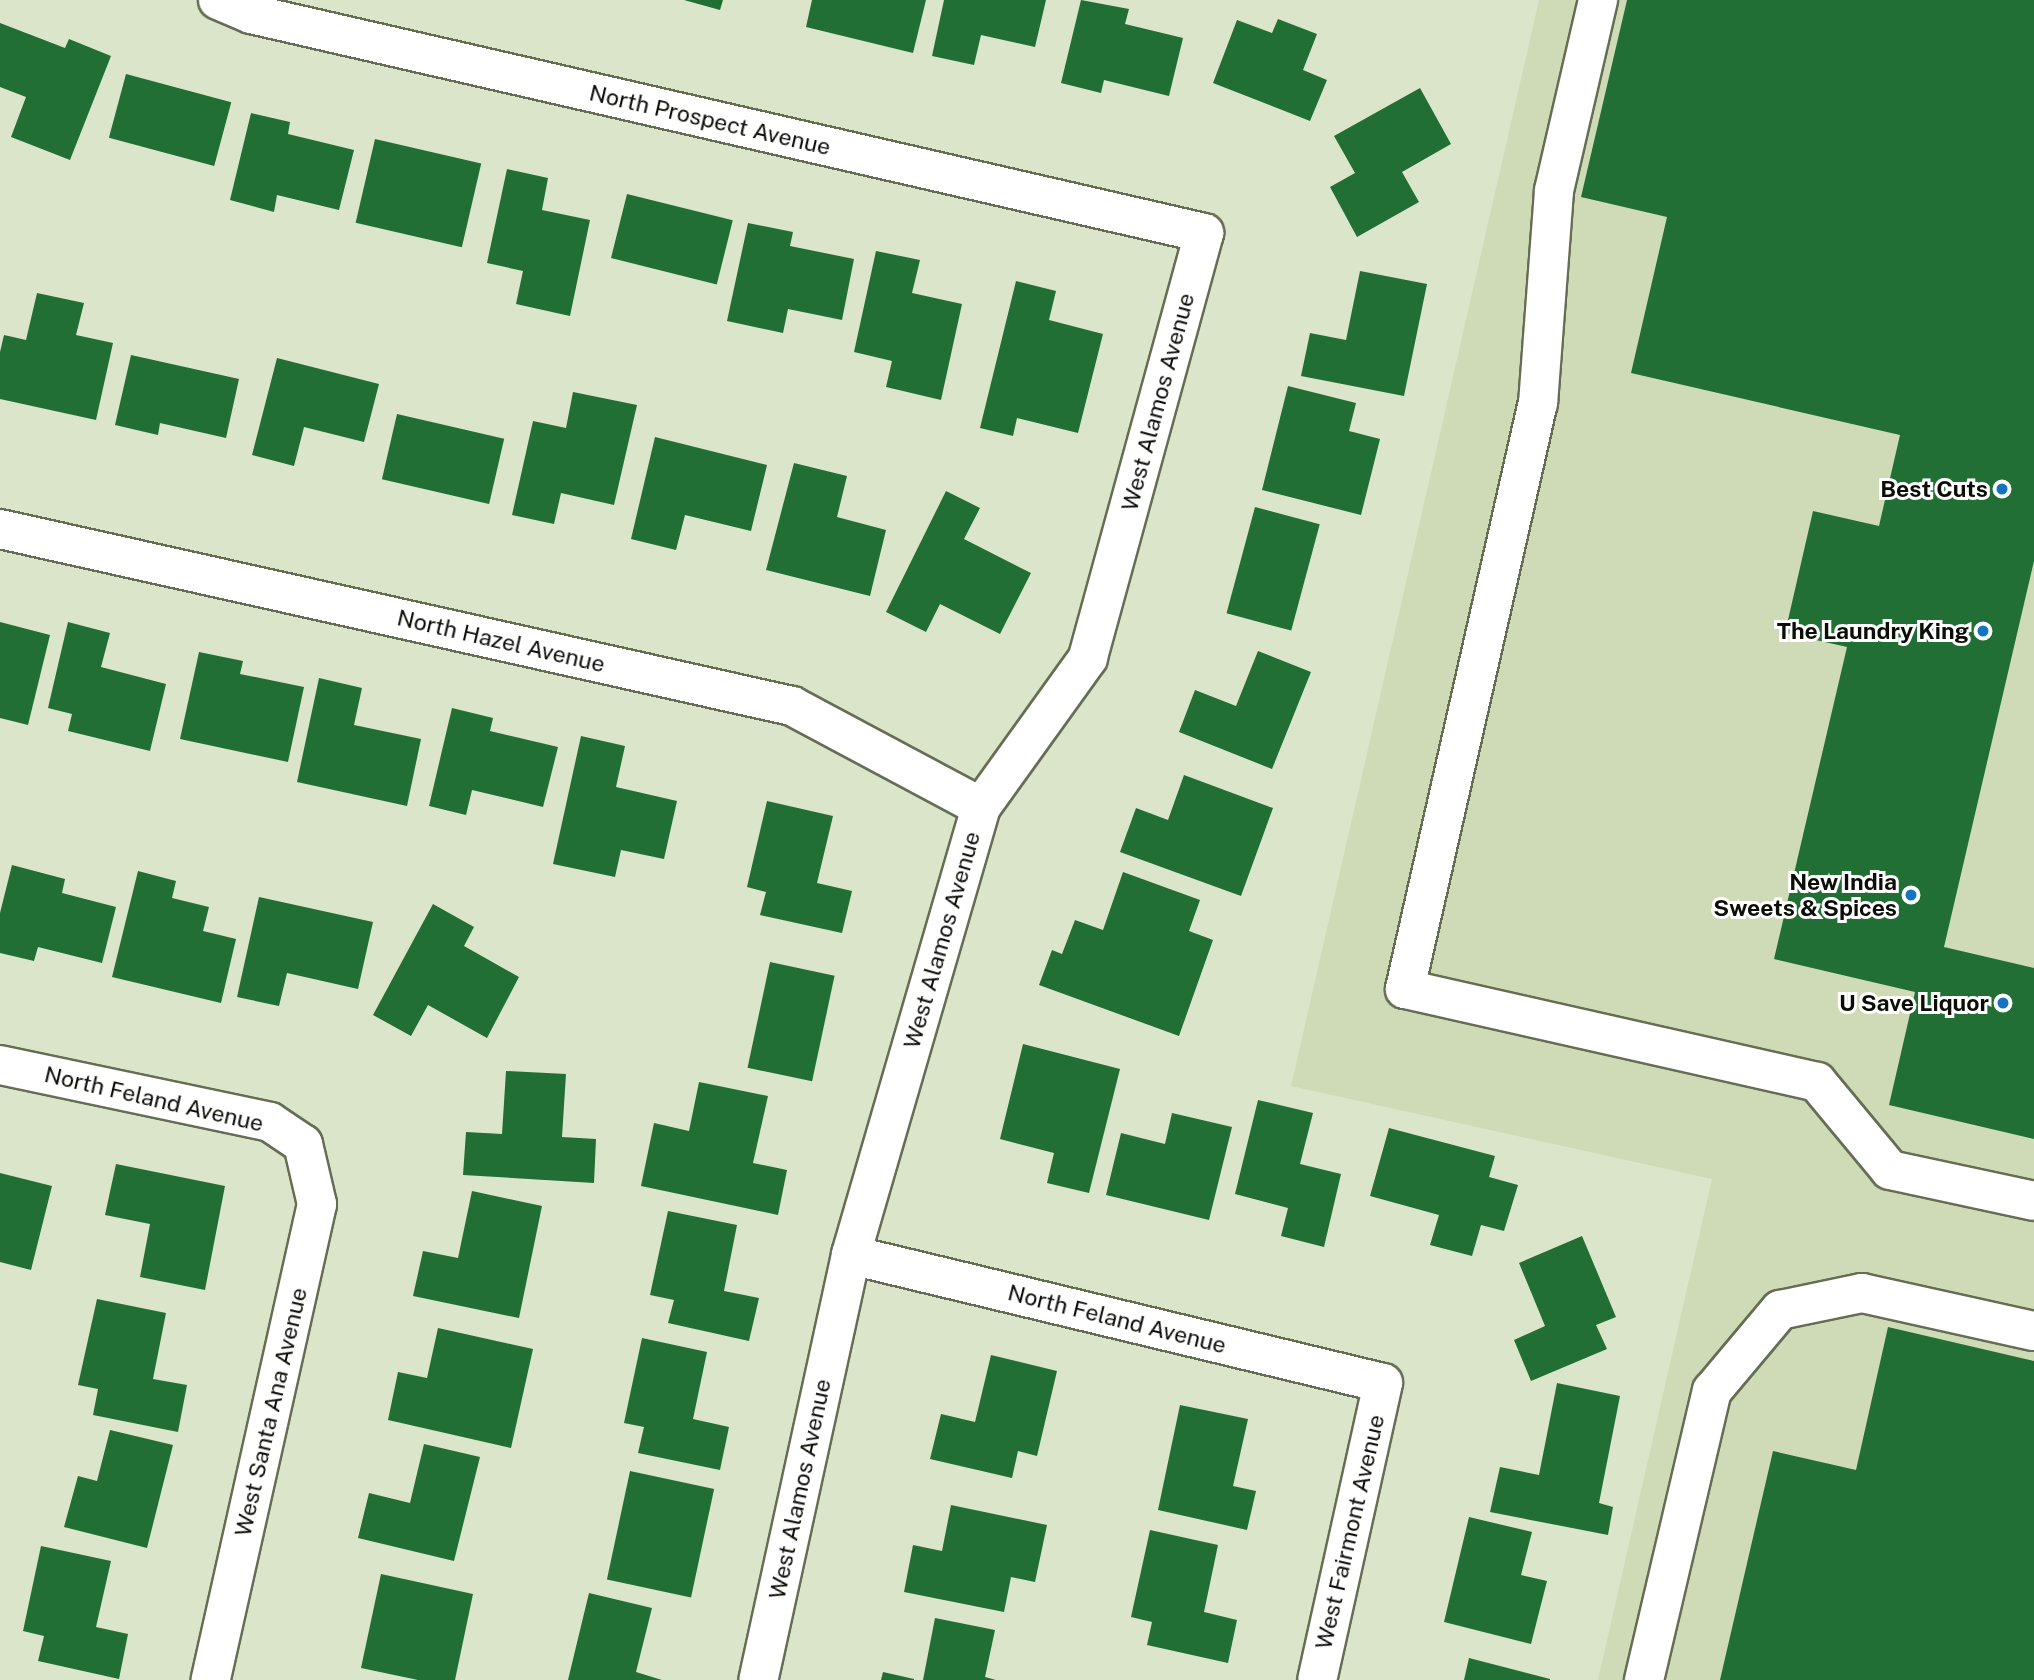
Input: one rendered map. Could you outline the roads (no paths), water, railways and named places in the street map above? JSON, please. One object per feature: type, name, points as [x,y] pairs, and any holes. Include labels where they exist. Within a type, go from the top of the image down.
[{"type":"street","name":"North Prospect Avenue","points":[[218,0],[251,14],[1204,233]]},
{"type":"street","points":[[1598,0],[1554,191],[1538,402],[1405,989],[1817,1082],[1890,1170],[2034,1201]]},
{"type":"street","name":"West Alamos Avenue","points":[[758,1680],[851,1255],[981,807],[1088,658],[1204,233]]},
{"type":"street","name":"North Hazel Avenue","points":[[0,529],[792,706],[981,807]]},
{"type":"street","name":"North Feland Avenue","points":[[0,1065],[270,1122],[303,1144]]},
{"type":"street","name":"West Santa Ana Avenue","points":[[211,1680],[317,1204],[303,1144]]},
{"type":"street","name":"North Feland Avenue","points":[[851,1255],[1384,1383]]},
{"type":"street","points":[[1644,1680],[1712,1391],[1780,1310],[1862,1293],[2034,1331]]},
{"type":"street","name":"West Fairmont Avenue","points":[[1317,1680],[1384,1383]]},
{"type":"place","name":"Best Cuts","points":[[2002,489]]},
{"type":"place","name":"The Laundry King","points":[[1983,631]]},
{"type":"place","name":"New India Sweets & Spices","points":[[1911,895]]},
{"type":"place","name":"U Save Liquor","points":[[2003,1003]]}]
